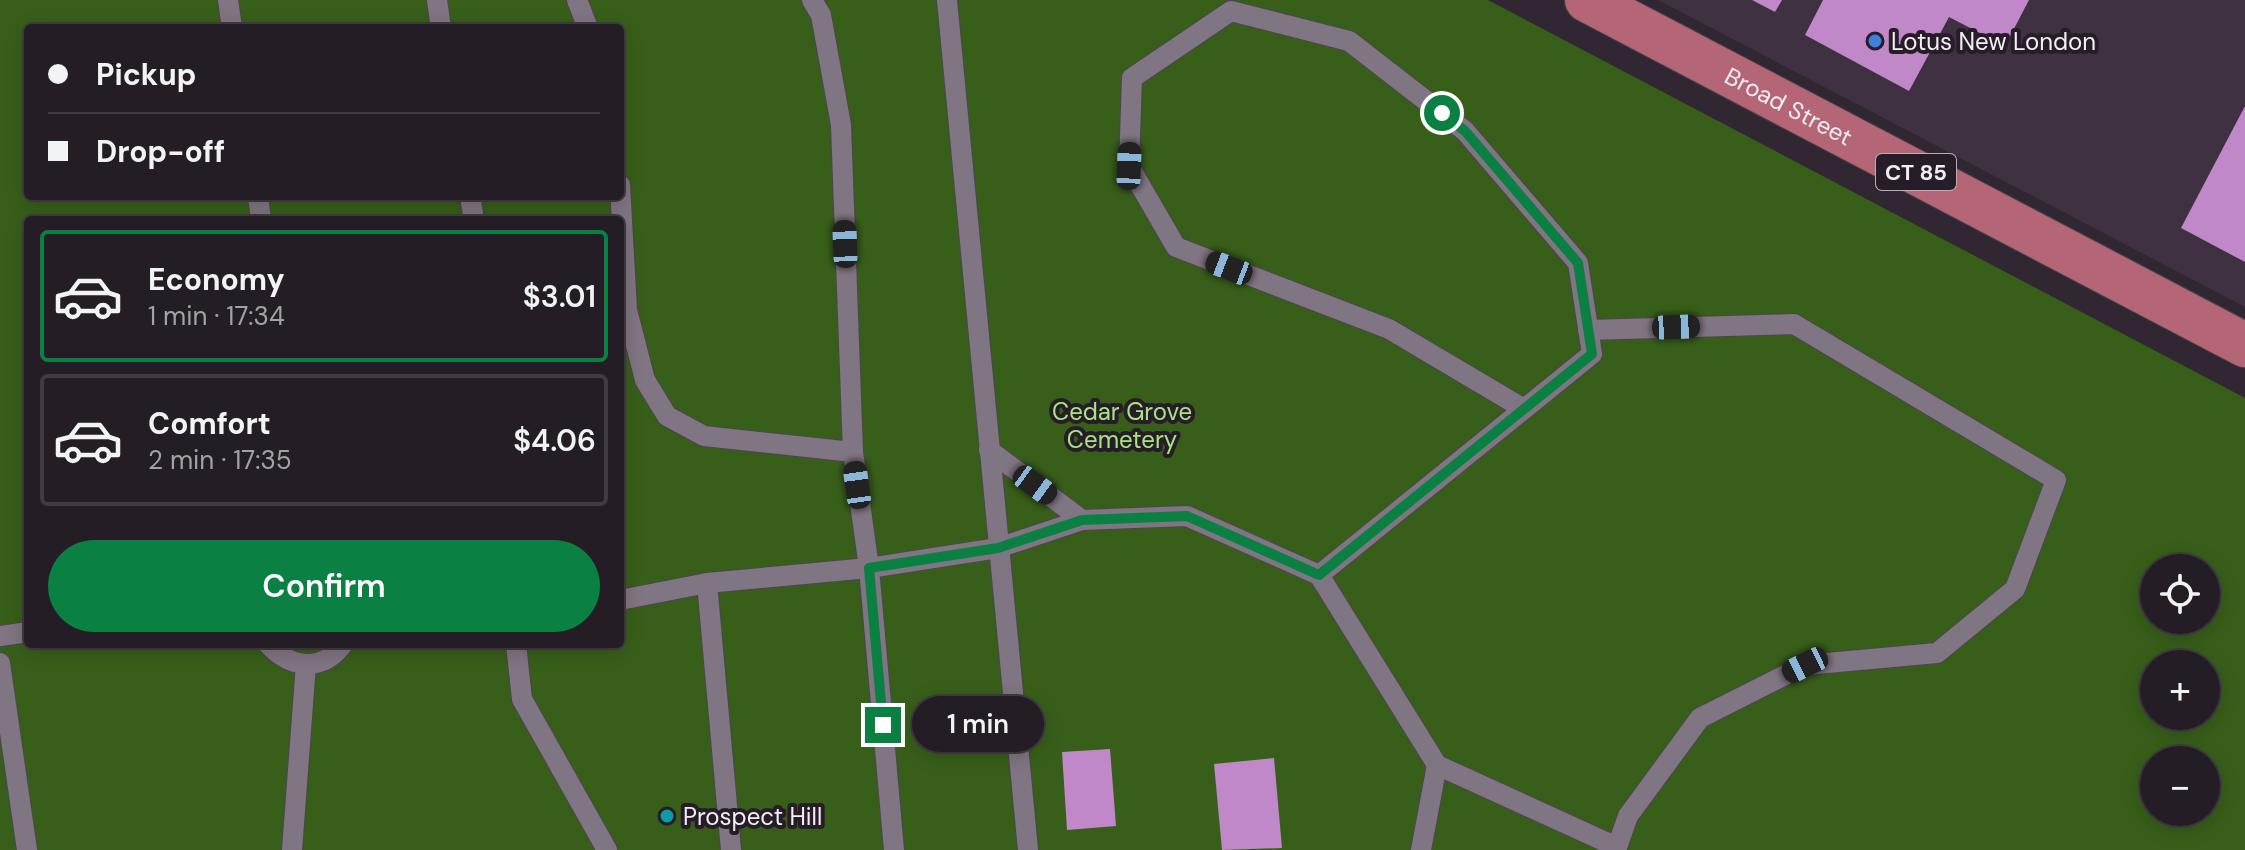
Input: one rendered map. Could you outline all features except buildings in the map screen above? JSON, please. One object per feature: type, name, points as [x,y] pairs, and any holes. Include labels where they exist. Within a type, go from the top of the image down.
[{"type":"main road","name":"Broad Street","points":[[1587,0],[2245,345]]},
{"type":"lane","points":[[228,0],[231,24]]},
{"type":"lane","points":[[437,0],[440,24]]},
{"type":"lane","points":[[577,0],[586,24]]},
{"type":"lane","points":[[812,0],[821,15],[841,125],[853,452],[869,568],[894,850]]},
{"type":"lane","points":[[947,0],[1028,850]]},
{"type":"lane","points":[[1319,575],[1592,354],[1578,263],[1465,131],[1349,41],[1231,11],[1132,78],[1129,166],[1176,247],[1389,329],[1524,409]]},
{"type":"lane","points":[[624,256],[627,310],[645,380],[667,416],[704,436],[853,452]]},
{"type":"lane","points":[[624,599],[707,583],[869,568],[998,548],[1082,520],[1187,516],[1319,575],[1437,765],[1616,848],[1628,816],[1700,718],[1805,665],[1937,653],[2015,589],[2056,480],[1794,324],[1588,330]]},
{"type":"lane","points":[[989,450],[1082,520]]},
{"type":"lane","points":[[707,583],[731,850]]},
{"type":"lane","points":[[0,636],[24,633]]},
{"type":"lane","points":[[272,648],[291,662],[306,664],[330,657],[339,648]]},
{"type":"lane","points":[[516,648],[522,699],[607,850]]},
{"type":"lane","points":[[0,663],[27,850]]},
{"type":"lane","points":[[292,850],[306,664]]},
{"type":"lane","points":[[1421,850],[1437,765]]},
{"type":"shaded area","points":[[1658,0],[2245,0],[2245,307]]},
{"type":"green space","name":"Cedar Grove Cemetery","points":[[0,0],[1488,0],[2245,398],[2245,850],[0,850]]},
{"type":"place","name":"Lotus New London","points":[[1875,41]]},
{"type":"place","name":"Prospect Hill","points":[[667,816]]},
{"type":"route","points":[[883,725],[869,568],[998,548],[1082,520],[1187,516],[1319,575],[1592,354],[1578,263],[1465,131],[1442,113]]}]
